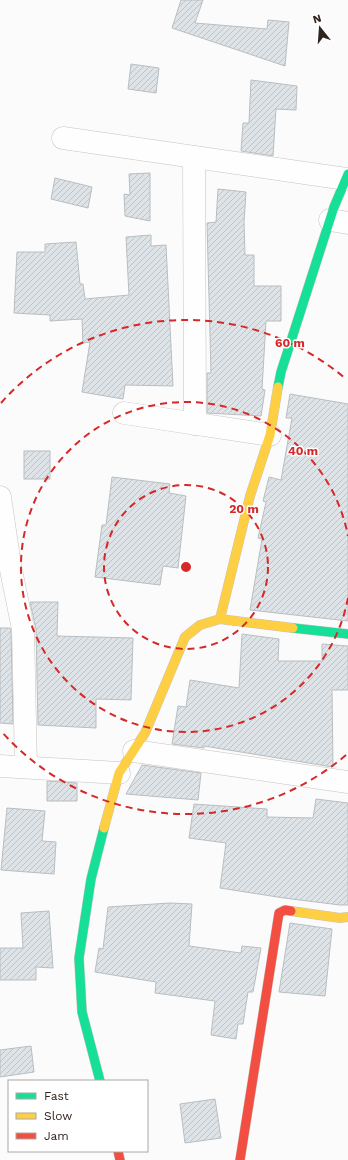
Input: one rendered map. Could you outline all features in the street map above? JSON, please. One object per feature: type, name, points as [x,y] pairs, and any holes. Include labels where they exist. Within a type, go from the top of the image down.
[{"type":"street","points":[[63,138],[347,177],[339,221],[281,372],[270,435],[250,496],[220,619]]},
{"type":"street","points":[[194,157],[195,424]]},
{"type":"street","points":[[124,413],[270,435]]},
{"type":"street","points":[[0,497],[10,565],[23,629],[26,768]]},
{"type":"street","points":[[100,1080],[82,1012],[79,958],[90,879],[119,773],[145,733],[185,637],[200,625],[220,619],[348,634]]},
{"type":"street","points":[[134,751],[348,782]]},
{"type":"street","points":[[0,766],[119,773]]},
{"type":"street","points":[[240,1160],[280,913],[285,910],[340,918],[348,917]]},
{"type":"building","points":[[181,0],[203,0],[195,23],[267,29],[268,20],[289,22],[285,66],[172,28]]},
{"type":"building","points":[[131,64],[159,68],[156,93],[128,89]]},
{"type":"building","points":[[251,80],[297,86],[296,110],[276,109],[273,156],[241,151],[243,123],[249,123]]},
{"type":"building","points":[[150,173],[150,221],[125,216],[124,194],[130,195],[129,174]]},
{"type":"building","points":[[55,178],[92,187],[88,208],[51,199]]},
{"type":"building","points":[[218,189],[246,192],[244,222],[245,255],[254,255],[254,286],[281,286],[281,321],[266,321],[262,389],[265,390],[261,416],[207,413],[207,373],[211,373],[207,223],[216,222]]},
{"type":"building","points":[[151,235],[151,246],[166,245],[173,386],[125,385],[123,399],[82,392],[90,342],[83,343],[82,319],[50,321],[50,315],[14,313],[17,252],[45,252],[45,244],[76,242],[80,284],[83,284],[85,299],[129,295],[126,237]]},
{"type":"building","points":[[290,394],[348,404],[348,621],[250,610],[262,539],[258,538],[266,502],[263,501],[269,477],[281,480],[292,418],[286,418]]},
{"type":"building","points":[[24,451],[50,451],[50,479],[24,479]]},
{"type":"building","points":[[112,477],[170,484],[169,493],[186,496],[178,568],[163,566],[160,585],[95,577],[102,525],[106,525]]},
{"type":"building","points":[[30,602],[58,602],[57,636],[133,638],[131,700],[96,699],[96,728],[38,725],[36,629]]},
{"type":"building","points":[[0,628],[10,628],[11,630],[13,724],[0,723]]},
{"type":"building","points":[[242,634],[279,639],[278,661],[322,661],[322,644],[348,646],[348,690],[332,690],[333,767],[204,746],[204,748],[172,744],[178,706],[186,707],[190,680],[239,688]]},
{"type":"building","points":[[142,765],[201,773],[198,800],[126,794]]},
{"type":"building","points":[[47,781],[77,783],[77,801],[47,801]]},
{"type":"building","points":[[316,799],[348,803],[348,905],[284,898],[220,888],[226,843],[189,838],[194,804],[267,809],[267,817],[313,818]]},
{"type":"building","points":[[7,808],[45,811],[42,841],[56,842],[54,874],[1,870]]},
{"type":"building","points":[[170,903],[192,904],[189,946],[241,953],[242,946],[261,948],[253,992],[248,992],[243,1024],[238,1024],[236,1039],[211,1035],[215,1001],[155,993],[156,982],[95,972],[99,948],[103,949],[108,907]]},
{"type":"building","points":[[49,911],[53,968],[36,967],[36,980],[0,980],[0,948],[23,948],[21,913]]},
{"type":"building","points":[[290,923],[332,929],[325,996],[279,992]]},
{"type":"building","points":[[31,1046],[34,1072],[0,1077],[0,1050]]},
{"type":"building","points":[[215,1099],[221,1138],[185,1143],[180,1104]]},
{"type":"traffic: fast","points":[[278,387],[281,372],[334,207],[348,174]]},
{"type":"traffic: fast","points":[[293,628],[348,634]]},
{"type":"traffic: fast","points":[[100,1080],[82,1012],[79,958],[91,879],[104,828]]},
{"type":"traffic: slow","points":[[220,619],[250,496],[270,435],[278,387]]},
{"type":"traffic: slow","points":[[104,828],[119,773],[145,733],[185,637],[200,625],[220,619],[293,628]]},
{"type":"traffic: slow","points":[[291,911],[340,918],[348,917]]},
{"type":"traffic: jam","points":[[240,1160],[279,913],[285,910],[291,911]]},
{"type":"traffic: jam","points":[[118,1152],[120,1160]]}]
